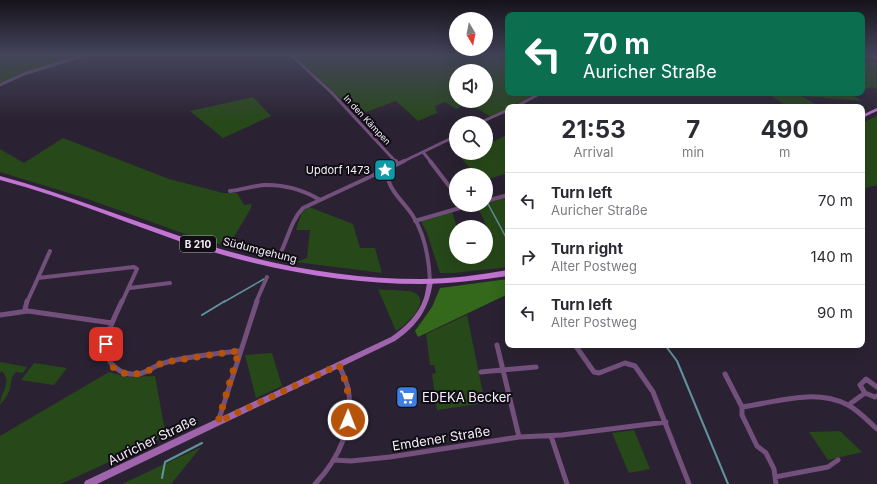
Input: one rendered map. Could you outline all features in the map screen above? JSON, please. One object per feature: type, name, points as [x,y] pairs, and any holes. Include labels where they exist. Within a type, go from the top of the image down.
[{"type":"main road","points":[[865,115],[877,109]]},
{"type":"main road","name":"Südumgehung","points":[[0,178],[47,191],[209,247],[273,265],[349,278],[430,281]]},
{"type":"main road","name":"B 210","points":[[430,281],[467,279],[505,273]]},
{"type":"street","points":[[0,85],[18,77]]},
{"type":"street","name":"In den Kämpen","points":[[316,77],[355,115],[398,164]]},
{"type":"street","points":[[521,104],[535,96]]},
{"type":"street","points":[[493,117],[505,111]]},
{"type":"street","points":[[430,281],[429,259],[415,221],[410,210],[388,183],[387,174],[392,167],[449,139]]},
{"type":"street","points":[[423,152],[449,186]]},
{"type":"street","points":[[280,254],[287,242],[299,211],[376,174],[387,174]]},
{"type":"street","points":[[230,191],[273,185],[304,192],[320,200]]},
{"type":"street","points":[[493,199],[505,196]]},
{"type":"street","points":[[415,221],[449,211]]},
{"type":"street","points":[[28,310],[25,308],[50,251]]},
{"type":"street","points":[[38,278],[134,267],[137,269],[130,288],[112,323],[106,344],[105,354],[109,364],[115,369],[133,374],[148,371],[162,363],[239,351]]},
{"type":"street","points":[[218,422],[239,351],[254,307],[266,284],[267,278]]},
{"type":"street","name":"Auricher Straße","points":[[88,484],[393,339],[412,325],[424,308],[430,281]]},
{"type":"street","points":[[130,288],[170,283]]},
{"type":"street","points":[[0,315],[28,310],[112,323]]},
{"type":"street","points":[[497,345],[519,437]]},
{"type":"street","points":[[577,348],[594,372],[599,373],[625,363],[635,366],[653,392],[689,484]]},
{"type":"street","points":[[315,484],[334,460],[347,429],[349,411],[348,386],[339,365]]},
{"type":"street","points":[[481,372],[536,367]]},
{"type":"street","points":[[725,374],[742,408],[742,415],[757,446],[766,453],[772,464],[776,484]]},
{"type":"street","points":[[877,387],[866,379],[860,385],[865,393],[875,397],[877,396]]},
{"type":"street","points":[[850,406],[851,403],[865,393]]},
{"type":"street","points":[[742,408],[804,396],[834,399],[850,406],[877,429]]},
{"type":"street","name":"Emdener Straße","points":[[334,460],[351,461],[390,457],[519,437],[551,436],[666,422]]},
{"type":"street","points":[[551,436],[567,484]]},
{"type":"street","points":[[774,478],[828,467],[838,460]]},
{"type":"green space","points":[[0,77],[16,77],[0,84]]},
{"type":"green space","points":[[317,77],[449,77],[449,105],[445,102],[435,106],[437,113],[418,121],[396,101],[358,115]]},
{"type":"green space","points":[[493,77],[505,77],[505,96],[532,96],[516,104],[505,104],[505,110],[493,116],[489,116],[476,108],[493,108]]},
{"type":"green space","points":[[865,77],[877,77],[877,89],[872,87],[865,89]]},
{"type":"green space","points":[[772,96],[802,96],[815,104],[784,104]]},
{"type":"green space","points":[[802,96],[854,96],[862,101]]},
{"type":"green space","points":[[253,97],[271,116],[223,138],[190,111]]},
{"type":"green space","points":[[877,116],[877,185],[865,188],[865,122]]},
{"type":"green space","points":[[505,136],[505,174],[493,178],[493,168],[470,168],[463,160],[493,160],[493,142]]},
{"type":"green space","points":[[63,138],[169,179],[223,193],[237,193],[244,205],[252,204],[250,210],[229,245],[207,242],[85,198],[0,172],[0,149],[24,163]]},
{"type":"green space","points":[[505,198],[505,267],[454,273],[440,273],[427,233],[421,221],[452,212],[455,220],[449,220],[449,264],[493,264],[493,220],[484,220],[480,212],[493,212],[493,201]]},
{"type":"green space","points":[[309,207],[353,224],[360,248],[375,248],[382,273],[296,262],[307,258],[310,230],[296,230],[302,212]]},
{"type":"green space","points":[[505,279],[505,295],[418,337],[415,331],[432,307],[440,288]]},
{"type":"green space","points":[[378,289],[413,292],[419,297],[419,308],[415,314],[396,331]]},
{"type":"green space","points":[[467,315],[485,403],[437,410],[432,374],[436,373],[434,365],[430,365],[426,334]]},
{"type":"green space","points":[[272,353],[282,386],[256,398],[245,355]]},
{"type":"green space","points":[[0,362],[27,367],[23,373],[16,372],[12,377],[7,396],[0,405],[6,380],[2,371],[0,373]]},
{"type":"green space","points":[[34,363],[67,368],[54,385],[21,380]]},
{"type":"green space","points":[[109,372],[127,377],[155,376],[166,436],[61,484],[0,484],[0,436]]},
{"type":"green space","points":[[634,430],[650,469],[629,473],[612,433]]},
{"type":"green space","points":[[840,431],[862,452],[828,460],[809,432]]},
{"type":"green space","points":[[201,447],[171,484],[122,484]]},
{"type":"waterway","points":[[492,212],[505,235]]},
{"type":"waterway","points":[[224,302],[264,279]]},
{"type":"waterway","points":[[202,315],[225,301]]},
{"type":"waterway","points":[[667,348],[677,361],[728,484]]},
{"type":"waterway","points":[[162,478],[165,462],[202,443]]},
{"type":"place","name":"Updorf 1473","points":[[385,170]]},
{"type":"place","name":"EDEKA Becker","points":[[407,397]]},
{"type":"route","points":[[106,344],[105,354],[109,364],[115,369],[127,374],[148,371],[162,363],[239,351],[218,422],[339,365],[348,391],[348,420]]}]
